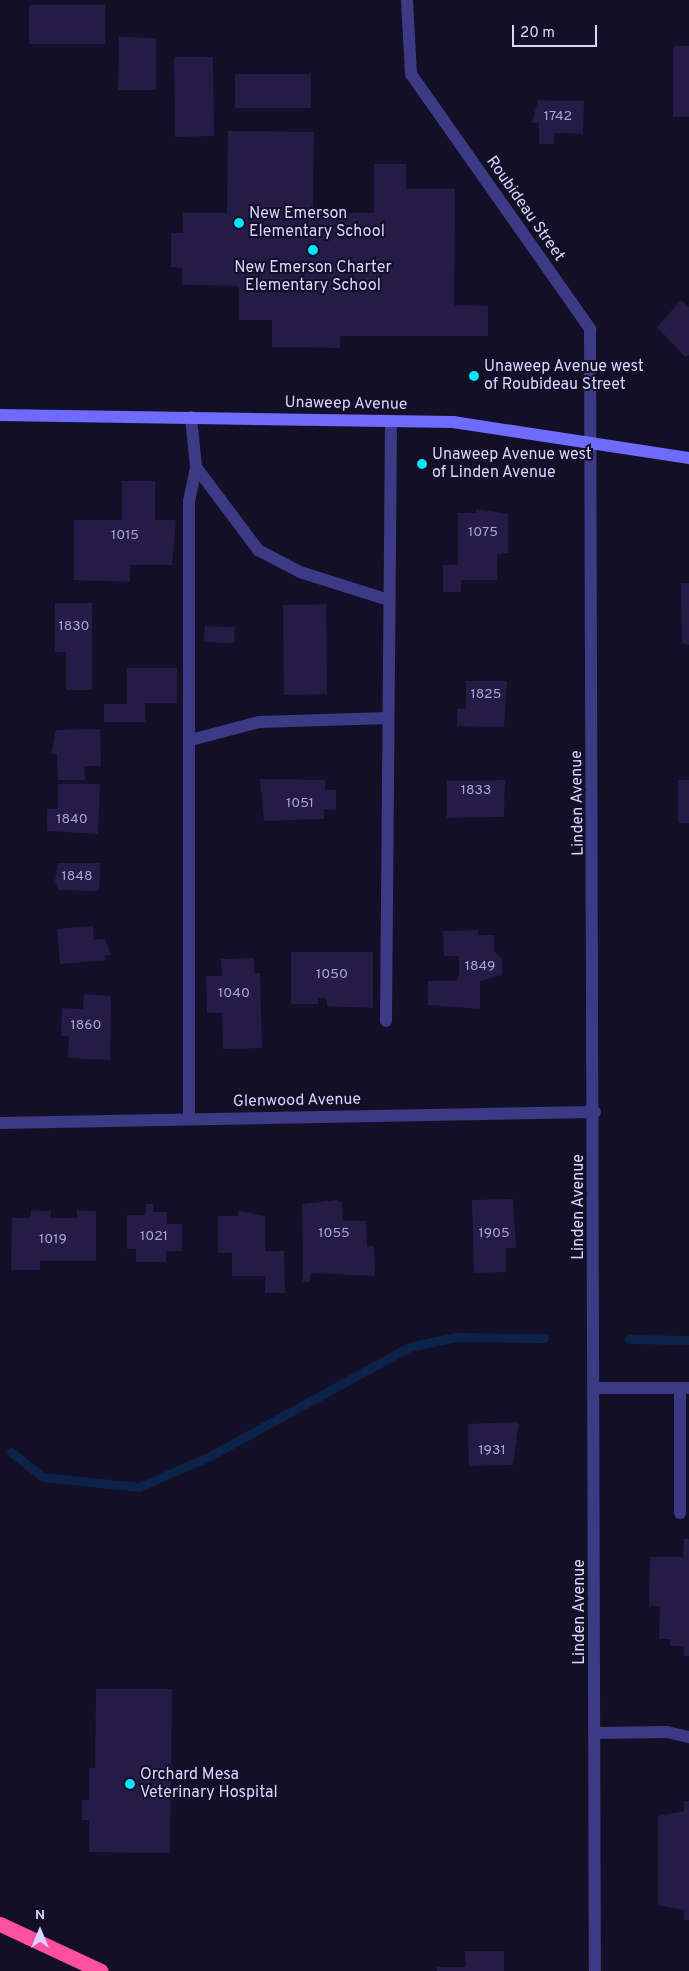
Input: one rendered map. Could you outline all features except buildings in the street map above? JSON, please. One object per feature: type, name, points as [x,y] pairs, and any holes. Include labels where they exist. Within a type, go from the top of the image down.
[{"type":"highway","points":[[0,1924],[101,1971]]},
{"type":"main road","name":"Unaweep Avenue","points":[[0,414],[453,422],[689,458]]},
{"type":"street","name":"Roubideau Street","points":[[407,0],[411,74],[590,329],[590,444]]},
{"type":"street","points":[[188,1119],[191,740],[189,501],[196,466],[192,417]]},
{"type":"street","points":[[386,1022],[391,421]]},
{"type":"street","name":"Linden Avenue","points":[[590,444],[596,1388],[595,1971]]},
{"type":"street","points":[[196,466],[243,536],[258,550],[300,572],[389,600]]},
{"type":"street","points":[[191,740],[259,722],[388,718]]},
{"type":"street","name":"Glenwood Avenue","points":[[0,1123],[595,1112]]},
{"type":"street","points":[[596,1388],[685,1388],[680,1513]]},
{"type":"street","points":[[596,1733],[667,1732],[689,1738]]},
{"type":"waterway","points":[[11,1452],[43,1477],[139,1487],[210,1456],[409,1347],[456,1337],[544,1338]]},
{"type":"waterway","points":[[629,1339],[689,1340]]},
{"type":"place","name":"New Emerson Elementary School","points":[[239,223]]},
{"type":"place","name":"New Emerson Charter Elementary School","points":[[313,250]]},
{"type":"place","name":"Unaweep Avenue west of Roubideau Street","points":[[474,376]]},
{"type":"place","name":"Unaweep Avenue west of Linden Avenue","points":[[422,464]]},
{"type":"place","name":"Orchard Mesa Veterinary Hospital","points":[[130,1784]]}]
